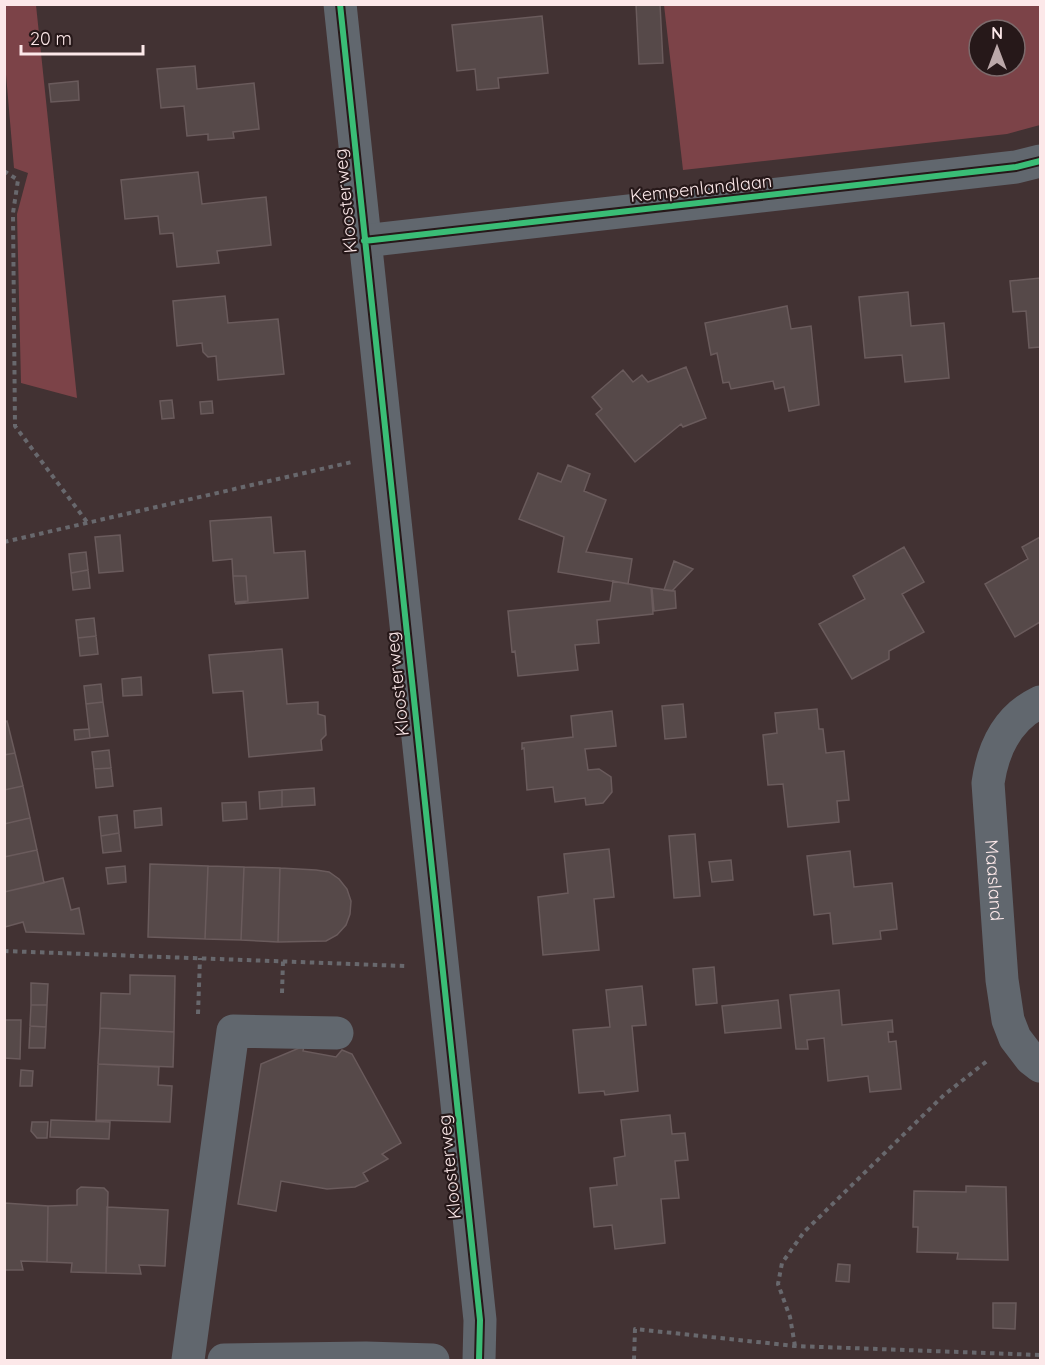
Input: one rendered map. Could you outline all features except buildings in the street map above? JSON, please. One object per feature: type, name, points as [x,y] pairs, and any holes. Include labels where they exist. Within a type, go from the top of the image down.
[{"type":"street","name":"Kloosterweg","points":[[340,4],[480,1320],[479,1360]]},
{"type":"street","name":"Kempenlandlaan","points":[[364,241],[851,187],[1016,167],[1041,161]]},
{"type":"street","name":"Maasland","points":[[1041,702],[1025,710],[1001,736],[992,757],[988,783],[1002,980],[1008,1020],[1015,1038],[1031,1059],[1041,1066]]},
{"type":"street","points":[[188,1360],[233,1031],[337,1033]]},
{"type":"street","points":[[224,1360],[433,1360]]},
{"type":"path","points":[[4,171],[18,180],[13,213],[15,426],[87,522]]},
{"type":"path","points":[[4,542],[387,455]]},
{"type":"path","points":[[4,951],[443,967]]},
{"type":"path","points":[[795,1346],[790,1317],[778,1284],[782,1263],[804,1232],[944,1095],[1015,1038]]},
{"type":"path","points":[[634,1360],[635,1329],[795,1346],[1041,1355]]},
{"type":"shaded area","points":[[4,5],[36,5],[77,398],[21,383],[17,214],[28,173],[14,168],[5,63]]},
{"type":"shaded area","points":[[664,5],[1040,5],[1040,125],[1007,134],[683,170]]},
{"type":"cycle path","points":[[340,4],[480,1320],[479,1360]]},
{"type":"cycle path","points":[[364,241],[1016,167],[1040,161]]}]
